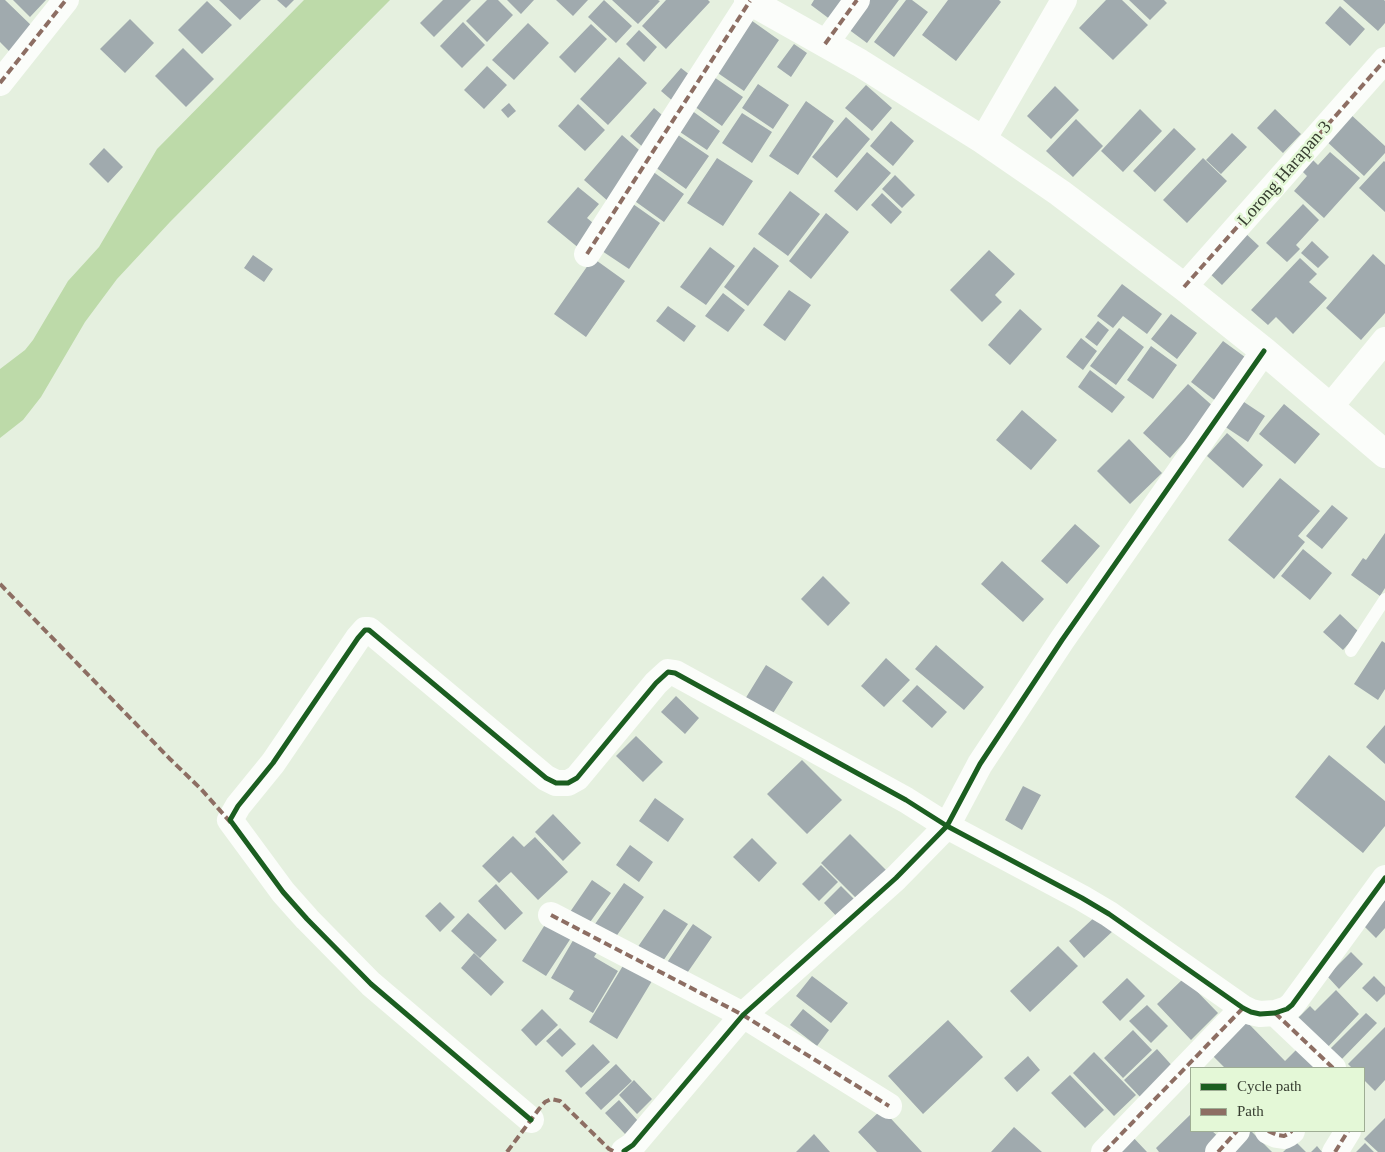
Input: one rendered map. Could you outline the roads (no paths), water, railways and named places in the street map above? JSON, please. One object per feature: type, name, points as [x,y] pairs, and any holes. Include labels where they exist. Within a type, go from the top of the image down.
[{"type":"main road","points":[[749,0],[860,63],[983,140],[1060,193],[1264,351],[1385,454]]},
{"type":"street","points":[[0,83],[66,0]]},
{"type":"street","points":[[588,254],[749,0]]},
{"type":"street","points":[[825,44],[857,0]]},
{"type":"street","points":[[983,140],[1064,0]]},
{"type":"street","name":"Lorong Harapan 3","points":[[1184,288],[1385,60]]},
{"type":"street","points":[[1330,406],[1385,340]]},
{"type":"street","points":[[624,1151],[633,1145],[743,1015],[896,878],[946,826],[980,764],[1062,640],[1264,351]]},
{"type":"street","points":[[531,1120],[370,984],[282,892],[230,820],[238,806],[273,763],[365,630],[369,630],[546,778],[556,783],[568,783],[577,778],[656,683],[668,672],[675,673],[906,800],[946,826],[1082,898],[1109,914],[1251,1012],[1275,1014],[1287,1009],[1299,997],[1385,878]]},
{"type":"street","points":[[551,916],[743,1015],[889,1106]]},
{"type":"street","points":[[1104,1152],[1243,1008]]},
{"type":"street","points":[[1275,1014],[1331,1067]]},
{"type":"street","points":[[1218,1152],[1236,1132]]},
{"type":"street","points":[[1270,1132],[1284,1136],[1291,1132]]},
{"type":"street","points":[[1335,1152],[1347,1132]]},
{"type":"lane","points":[[1351,651],[1385,599]]}]
